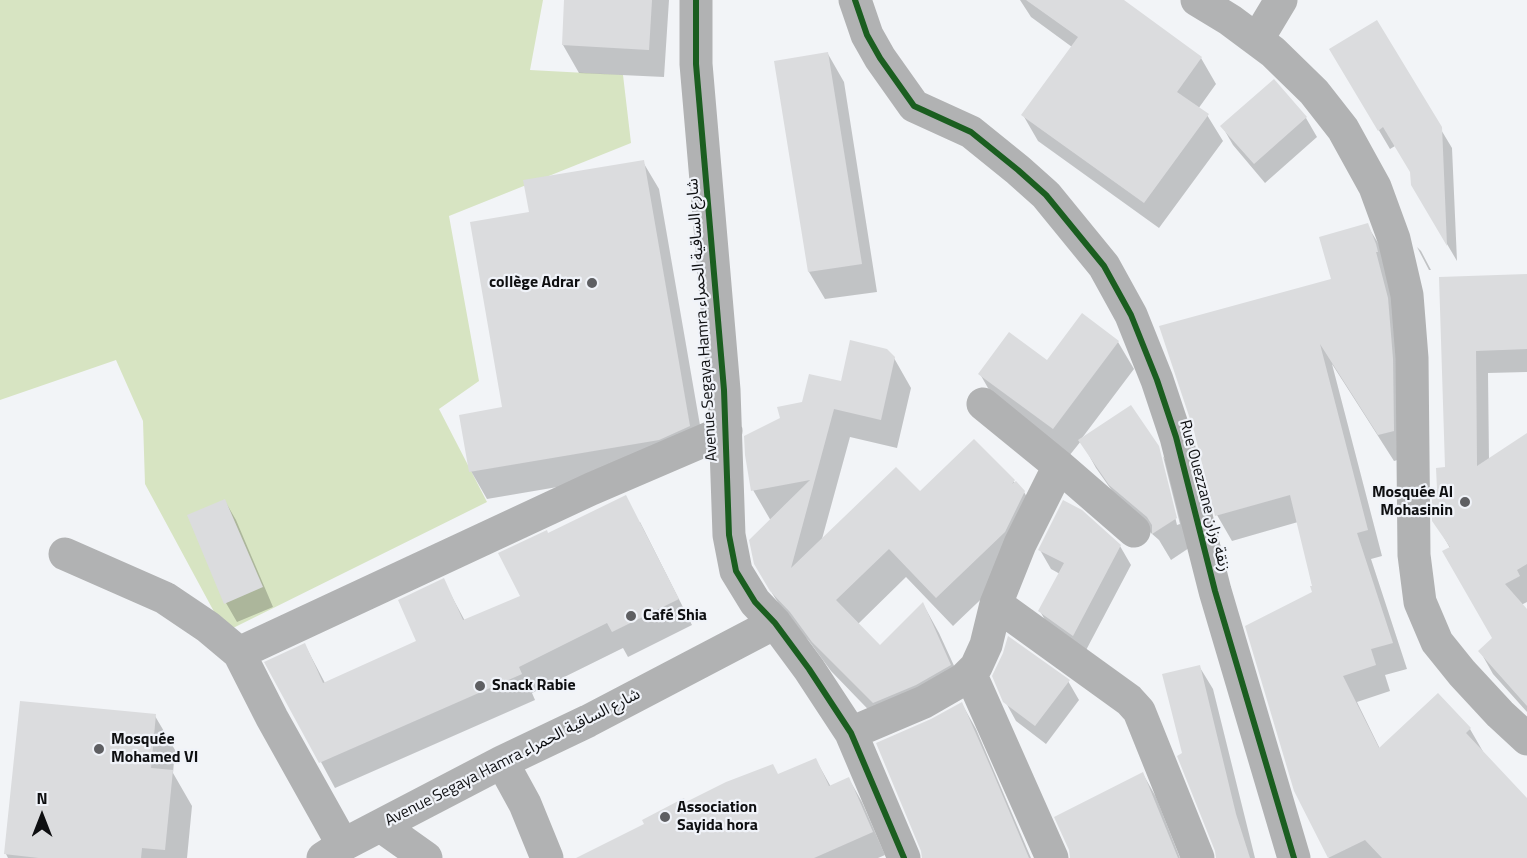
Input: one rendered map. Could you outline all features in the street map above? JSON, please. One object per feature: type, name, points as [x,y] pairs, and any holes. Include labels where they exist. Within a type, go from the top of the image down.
[{"type":"street","name":"Avenue Segaya Hamra شارع الساقية الحمراء","points":[[333,851],[775,623],[755,602],[736,571],[729,535],[726,430],[696,64],[696,0]]},
{"type":"street","name":"Rue Ouezzane زنقة وزان","points":[[855,0],[867,35],[880,58],[914,106],[971,132],[1046,195],[1104,266],[1131,315],[1157,380],[1176,437],[1215,591],[1294,858]]},
{"type":"street","points":[[1197,0],[1230,20],[1273,52],[1314,92],[1343,129],[1375,187],[1394,239],[1407,296],[1412,358],[1414,555],[1420,602],[1437,642],[1500,714],[1527,739]]},
{"type":"street","points":[[1257,40],[1281,0]]},
{"type":"street","points":[[982,404],[1134,531]]},
{"type":"street","points":[[239,653],[591,489],[726,430]]},
{"type":"street","points":[[850,733],[924,702],[964,679],[976,667],[984,651],[996,604],[1020,544],[1059,466]]},
{"type":"street","points":[[65,554],[165,598],[208,627],[239,653],[272,718],[333,851]]},
{"type":"street","points":[[996,604],[1118,692],[1138,711],[1198,858]]},
{"type":"street","points":[[775,623],[809,669],[850,733],[904,858]]},
{"type":"street","points":[[970,673],[1052,858]]},
{"type":"street","points":[[502,762],[525,804],[547,858]]},
{"type":"street","points":[[381,826],[426,858]]},
{"type":"green space","points":[[0,0],[543,0],[530,70],[623,75],[631,143],[449,216],[479,381],[439,409],[487,502],[225,632],[145,484],[143,421],[116,360],[0,400]]},
{"type":"building","points":[[564,0],[652,0],[649,50],[562,45]]},
{"type":"building","points":[[1026,0],[1124,0],[1202,57],[1177,92],[1209,114],[1144,203],[1021,115],[1078,37]]},
{"type":"building","points":[[1377,20],[1442,127],[1447,246],[1411,185],[1410,172],[1383,127],[1378,131],[1329,49]]},
{"type":"building","points":[[828,52],[862,264],[808,272],[774,61]]},
{"type":"building","points":[[1274,79],[1307,117],[1254,164],[1220,126]]},
{"type":"building","name":"collège Adrar","points":[[644,160],[690,426],[659,440],[469,472],[459,415],[502,407],[470,222],[529,212],[523,180]]},
{"type":"building","points":[[1368,223],[1376,244],[1388,298],[1393,359],[1394,431],[1378,435],[1320,344],[1368,530],[1357,533],[1393,643],[1371,649],[1376,665],[1343,676],[1379,748],[1438,693],[1471,728],[1466,733],[1527,798],[1527,858],[1382,858],[1365,840],[1328,858],[1294,791],[1245,626],[1312,592],[1290,495],[1215,516],[1194,431],[1159,326],[1331,279],[1319,237]]},
{"type":"building","points":[[1527,274],[1527,349],[1476,351],[1477,466],[1527,433],[1527,564],[1517,570],[1520,576],[1505,584],[1527,609],[1527,706],[1478,651],[1492,638],[1442,551],[1450,547],[1432,521],[1432,492],[1437,489],[1436,468],[1445,467],[1439,277]]},
{"type":"building","points":[[1082,313],[1119,341],[1053,429],[978,374],[1009,332],[1047,360]]},
{"type":"building","points":[[850,340],[887,349],[895,357],[881,420],[834,409],[791,568],[896,467],[920,491],[974,439],[1015,480],[1012,484],[1016,481],[1025,491],[1005,532],[936,598],[889,549],[836,600],[880,645],[923,602],[951,665],[916,685],[873,703],[812,642],[790,612],[770,591],[754,564],[749,540],[810,480],[751,491],[744,436],[780,418],[777,407],[802,402],[809,374],[841,381]]},
{"type":"building","points":[[1131,405],[1159,446],[1177,518],[1152,534],[1152,525],[1147,517],[1109,485],[1078,440]]},
{"type":"building","points":[[626,495],[679,599],[612,632],[607,623],[519,667],[522,674],[319,763],[264,662],[305,643],[323,683],[416,641],[398,600],[444,578],[463,620],[520,596],[498,553],[547,530],[548,533]]},
{"type":"building","points":[[225,499],[263,587],[224,604],[187,515]]},
{"type":"building","points":[[1063,500],[1082,510],[1121,545],[1073,636],[1038,611],[1064,563],[1038,550]]},
{"type":"building","points":[[1008,636],[1070,680],[1035,726],[1003,702],[992,676]]},
{"type":"building","points":[[1200,665],[1236,814],[1250,858],[1216,858],[1177,756],[1182,753],[1162,674]]},
{"type":"building","points":[[20,701],[156,714],[151,768],[173,770],[165,850],[142,848],[141,858],[39,858],[4,854]]},
{"type":"building","points":[[962,702],[1029,858],[922,858],[876,743],[931,719]]},
{"type":"building","points":[[816,758],[829,786],[849,777],[873,832],[814,858],[576,858],[644,824],[642,820],[684,798],[686,802],[726,782],[773,764],[778,774]]},
{"type":"building","points":[[1143,772],[1178,858],[1070,858],[1069,850],[1054,817]]},
{"type":"cycle path","points":[[696,0],[696,64],[724,390],[729,535],[736,571],[755,602],[775,623],[809,669],[851,733],[904,858]]},
{"type":"cycle path","points":[[855,0],[867,35],[880,58],[914,106],[971,132],[1046,195],[1104,266],[1131,315],[1157,380],[1176,437],[1215,591],[1294,858]]},
{"type":"place","name":"collège Adrar","points":[[592,283]]},
{"type":"place","name":"Mosquée Al Mohasinin","points":[[1465,502]]},
{"type":"place","name":"Café Shia","points":[[631,616]]},
{"type":"place","name":"Snack Rabie","points":[[480,686]]},
{"type":"place","name":"Mosquée Mohamed VI","points":[[99,749]]},
{"type":"place","name":"Association Sayida hora","points":[[665,817]]}]
